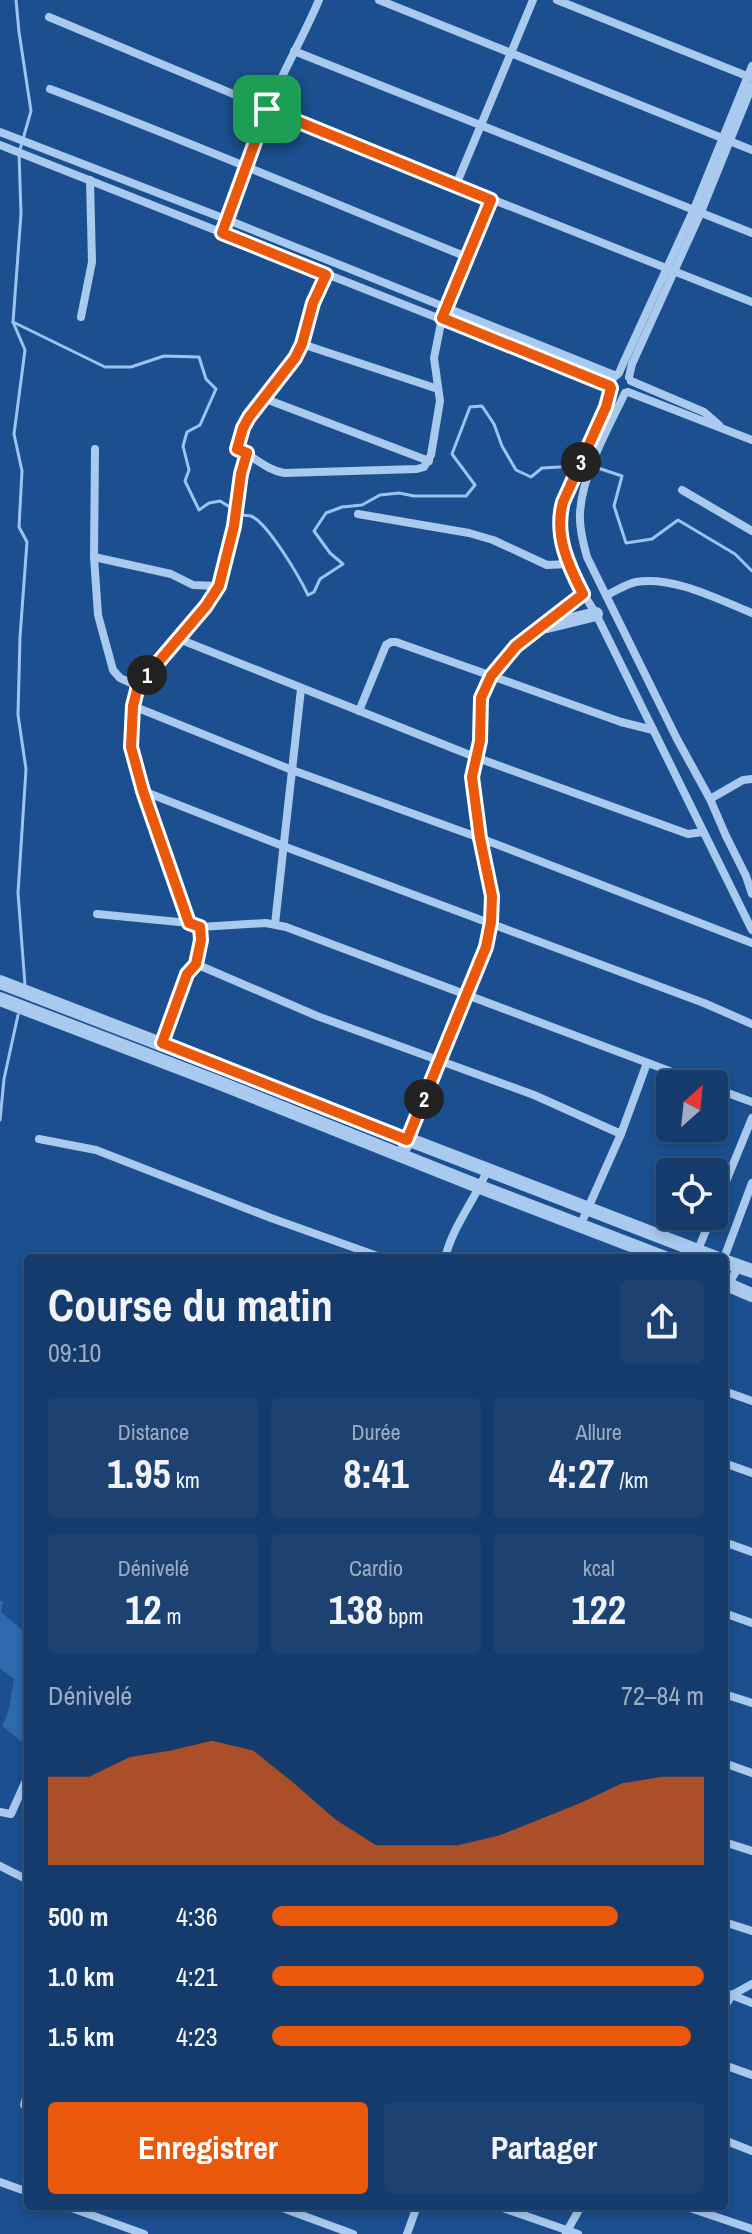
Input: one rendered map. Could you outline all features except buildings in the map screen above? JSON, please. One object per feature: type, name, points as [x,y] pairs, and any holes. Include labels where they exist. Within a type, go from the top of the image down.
[{"type":"street","points":[[222,233],[267,109],[319,0]]},
{"type":"street","points":[[379,0],[752,150]]},
{"type":"street","points":[[456,185],[533,0]]},
{"type":"street","points":[[557,0],[750,77]]},
{"type":"street","points":[[49,17],[491,200],[752,302]]},
{"type":"street","points":[[294,51],[752,233]]},
{"type":"street","points":[[752,66],[726,141],[632,364],[627,393],[583,488],[579,514],[587,557],[726,836],[749,875],[752,894]]},
{"type":"street","points":[[726,141],[752,86]]},
{"type":"street","points":[[50,89],[191,143],[245,168],[467,257]]},
{"type":"street","points":[[0,132],[228,220],[611,387],[617,394],[627,393],[752,440]]},
{"type":"street","points":[[4,147],[326,275],[630,379],[704,412],[726,430]]},
{"type":"street","points":[[81,317],[92,262],[90,180]]},
{"type":"street","points":[[326,275],[313,303],[302,344],[289,367],[243,428],[237,449],[270,469],[284,473],[424,467],[429,461],[440,401],[434,358],[444,313],[491,200]]},
{"type":"street","points":[[671,269],[616,374],[606,407],[559,517],[568,564],[596,614],[752,930]]},
{"type":"street","points":[[302,344],[438,389]]},
{"type":"street","points":[[263,398],[429,461]]},
{"type":"street","points":[[95,449],[94,557],[98,615],[113,670],[120,678],[138,686]]},
{"type":"street","points":[[189,923],[131,747],[133,706],[138,686],[206,606],[219,586],[247,453]]},
{"type":"street","points":[[682,490],[752,531]]},
{"type":"street","points":[[358,514],[469,533],[493,540],[547,565],[568,564]]},
{"type":"street","points":[[94,557],[171,574],[193,585],[219,586]]},
{"type":"street","points":[[607,595],[632,583],[649,581],[679,586],[752,613]]},
{"type":"street","points":[[401,1154],[486,947],[491,922],[492,896],[472,777],[480,741],[481,698],[491,676],[516,646],[583,594]]},
{"type":"street","points":[[543,627],[596,614]]},
{"type":"street","points":[[179,639],[475,757],[688,834],[703,832]]},
{"type":"street","points":[[359,711],[386,645],[396,642],[621,722],[653,730]]},
{"type":"street","points":[[275,924],[301,689]]},
{"type":"street","points":[[133,706],[292,770],[480,838],[752,943]]},
{"type":"street","points":[[710,799],[743,780],[752,779]]},
{"type":"street","points":[[143,791],[704,1003],[752,1024]]},
{"type":"street","points":[[730,881],[749,875]]},
{"type":"street","points":[[97,914],[189,923],[200,927],[275,924],[666,1070]]},
{"type":"street","points":[[162,1043],[187,974],[196,964],[200,927]]},
{"type":"street","points":[[196,964],[317,1016],[534,1095],[621,1134]]},
{"type":"street","points":[[0,982],[587,1209],[692,1254]]},
{"type":"street","points":[[25,1009],[31,993]]},
{"type":"street","points":[[0,999],[654,1254]]},
{"type":"street","points":[[580,1226],[621,1134],[647,1063]]},
{"type":"street","points":[[728,1093],[752,1102]]},
{"type":"street","points":[[728,1176],[752,1118]]},
{"type":"street","points":[[39,1139],[96,1150],[372,1254]]},
{"type":"street","points":[[447,1254],[459,1221],[487,1171]]},
{"type":"street","points":[[726,1254],[752,1183]]},
{"type":"street","points":[[694,1254],[705,1230]]},
{"type":"street","points":[[728,1284],[745,1269]]},
{"type":"street","points":[[728,1288],[752,1295]]},
{"type":"street","points":[[728,1392],[752,1401]]},
{"type":"street","points":[[728,1464],[752,1473]]},
{"type":"street","points":[[728,1543],[752,1552]]},
{"type":"street","points":[[728,1614],[752,1623]]},
{"type":"street","points":[[728,1695],[752,1703]]},
{"type":"street","points":[[728,1764],[752,1773]]},
{"type":"street","points":[[0,1812],[11,1814],[24,1785]]},
{"type":"street","points":[[728,1843],[752,1851]]},
{"type":"street","points":[[0,1866],[24,1878]]},
{"type":"street","points":[[728,1923],[752,1931]]},
{"type":"street","points":[[728,1994],[752,1984]]},
{"type":"street","points":[[728,1994],[752,2003]]},
{"type":"street","points":[[728,2066],[752,2075]]},
{"type":"street","points":[[728,2142],[752,2151]]},
{"type":"street","points":[[0,2182],[24,2191]]},
{"type":"street","points":[[77,2210],[144,2234]]},
{"type":"street","points":[[288,2210],[353,2234]]},
{"type":"street","points":[[407,2234],[416,2210]]},
{"type":"street","points":[[508,2210],[578,2234]]},
{"type":"street","points":[[566,2232],[579,2210]]},
{"type":"street","points":[[696,2210],[752,2229]]},
{"type":"shaded area","points":[[0,1601],[3,1601],[1,1612],[24,1631],[24,1743],[2,1726],[9,1709],[14,1679],[0,1669]]},
{"type":"waterway","points":[[16,0],[31,111],[19,153],[21,214],[13,322],[25,350],[14,434],[22,471],[19,527],[27,542],[18,715],[26,769],[18,893],[25,985]]},
{"type":"waterway","points":[[13,322],[105,367],[131,367],[164,356],[199,357],[206,379],[216,389],[200,425],[187,432],[183,446],[189,470],[185,481],[199,510],[209,503],[220,501],[233,509]]},
{"type":"waterway","points":[[238,514],[251,516],[266,529],[308,595],[314,592],[320,579],[343,564],[330,553],[314,531],[326,513],[362,505],[380,495],[466,496],[475,485],[452,454],[470,407],[482,406],[516,470],[531,477],[542,468],[560,467]]},
{"type":"waterway","points":[[595,467],[622,476],[614,506],[626,543],[652,539],[678,520],[735,554],[752,571]]},
{"type":"waterway","points":[[0,1120],[4,1079],[18,1015]]},
{"type":"route","points":[[267,109],[491,200],[442,318],[611,388],[606,407],[559,517],[568,564],[583,594],[516,646],[491,676],[481,698],[480,741],[472,777],[492,896],[491,922],[486,947],[407,1140],[162,1043],[187,974],[196,964],[200,952],[200,927],[189,923],[143,791],[131,747],[135,695],[138,686],[206,606],[219,586],[247,453],[237,449],[243,428],[295,358],[326,275],[222,233],[267,109]]}]
